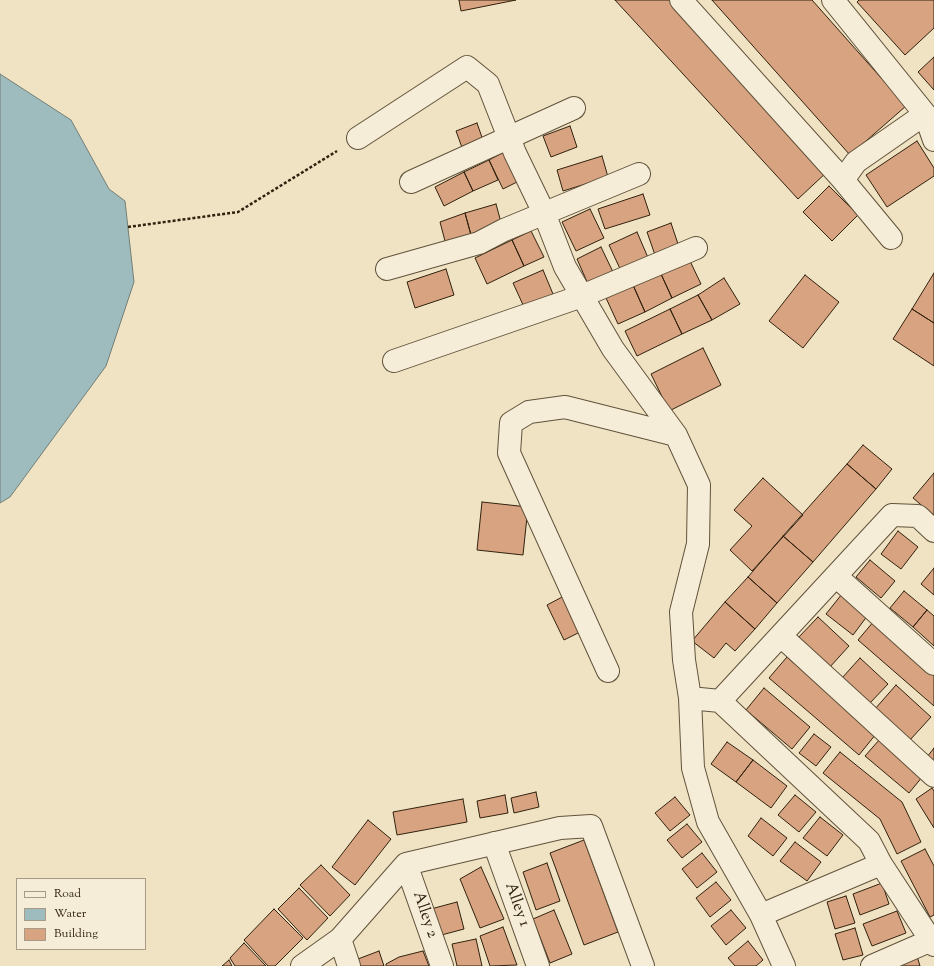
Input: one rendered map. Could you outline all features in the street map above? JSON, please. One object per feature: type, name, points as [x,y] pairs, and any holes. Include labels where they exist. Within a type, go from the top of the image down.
[{"type":"street","points":[[681,0],[843,180],[891,238]]},
{"type":"street","points":[[838,2],[925,114],[934,140]]},
{"type":"street","points":[[358,138],[467,67],[488,84],[509,138],[544,213],[565,267],[613,349],[676,435],[699,485],[698,544],[681,612],[684,660],[690,698],[693,768],[708,822],[762,915],[784,966]]},
{"type":"street","points":[[410,182],[574,108]]},
{"type":"street","points":[[843,180],[856,162],[925,114]]},
{"type":"street","points":[[387,269],[480,243],[504,230],[639,174]]},
{"type":"street","points":[[394,362],[582,296],[696,248]]},
{"type":"street","points":[[608,671],[509,453],[511,423],[529,412],[564,407],[676,435]]},
{"type":"street","points":[[720,701],[837,577],[892,515],[918,516],[934,531]]},
{"type":"street","points":[[837,577],[934,664]]},
{"type":"street","points":[[781,636],[934,776]]},
{"type":"street","points":[[690,698],[720,701],[869,841],[881,864],[933,941],[872,966]]},
{"type":"street","points":[[302,966],[340,939],[406,864],[560,828],[591,826],[644,966]]},
{"type":"street","name":"Alley 1","points":[[494,843],[538,966]]},
{"type":"street","name":"Alley 2","points":[[406,864],[442,966]]},
{"type":"street","points":[[762,915],[881,864]]},
{"type":"street","points":[[340,939],[349,966]]},
{"type":"path","points":[[128,227],[238,212],[358,138]]},
{"type":"water","points":[[0,74],[71,120],[109,189],[125,201],[134,282],[106,366],[10,497],[0,503]]},
{"type":"building","points":[[459,0],[516,0],[461,11]]},
{"type":"building","points":[[615,0],[670,0],[828,171],[798,199]]},
{"type":"building","points":[[712,0],[812,0],[906,106],[850,155]]},
{"type":"building","points":[[859,0],[934,0],[934,28],[905,55],[857,2]]},
{"type":"building","points":[[934,57],[934,90],[918,72]]},
{"type":"building","points":[[477,123],[485,146],[464,153],[456,131]]},
{"type":"building","points":[[570,126],[577,147],[551,157],[543,136]]},
{"type":"building","points":[[917,141],[934,168],[934,176],[887,207],[866,175]]},
{"type":"building","points":[[504,152],[519,181],[503,189],[489,160]]},
{"type":"building","points":[[602,156],[608,177],[563,191],[557,170]]},
{"type":"building","points":[[489,160],[498,180],[473,191],[464,172]]},
{"type":"building","points":[[464,172],[473,191],[444,206],[435,187]]},
{"type":"building","points":[[829,186],[858,215],[832,241],[803,212]]},
{"type":"building","points":[[643,194],[650,215],[605,229],[598,209]]},
{"type":"building","points":[[496,204],[502,226],[471,235],[465,213]]},
{"type":"building","points":[[590,209],[604,238],[576,251],[562,222]]},
{"type":"building","points":[[465,213],[471,235],[445,241],[440,222]]},
{"type":"building","points":[[671,223],[679,247],[655,255],[647,232]]},
{"type":"building","points":[[531,231],[544,257],[524,266],[512,240]]},
{"type":"building","points":[[637,232],[649,260],[622,273],[609,245]]},
{"type":"building","points":[[512,240],[524,266],[487,284],[475,258]]},
{"type":"building","points":[[601,247],[613,272],[588,284],[577,259]]},
{"type":"building","points":[[690,261],[701,284],[672,298],[661,274]]},
{"type":"building","points":[[446,269],[454,295],[415,308],[407,282]]},
{"type":"building","points":[[543,270],[553,294],[524,307],[513,283]]},
{"type":"building","points":[[934,273],[934,323],[912,309]]},
{"type":"building","points":[[661,274],[672,298],[645,312],[633,285]]},
{"type":"building","points":[[805,275],[839,302],[803,348],[769,321]]},
{"type":"building","points":[[724,278],[740,304],[712,320],[698,295]]},
{"type":"building","points":[[633,285],[645,312],[618,324],[606,298]]},
{"type":"building","points":[[698,295],[712,320],[682,334],[670,309]]},
{"type":"building","points":[[670,309],[682,334],[637,356],[625,331]]},
{"type":"building","points":[[912,309],[934,323],[934,366],[893,339]]},
{"type":"building","points":[[703,348],[721,385],[669,411],[651,374]]},
{"type":"building","points":[[863,445],[892,469],[876,489],[847,464]]},
{"type":"building","points":[[847,464],[876,489],[813,562],[783,536]]},
{"type":"building","points":[[934,473],[934,514],[933,515],[913,498]]},
{"type":"building","points":[[763,478],[803,515],[752,571],[730,550],[752,526],[734,510]]},
{"type":"building","points":[[482,502],[528,507],[523,555],[477,550]]},
{"type":"building","points":[[898,531],[918,547],[901,569],[881,554]]},
{"type":"building","points":[[783,536],[813,562],[777,603],[748,577]]},
{"type":"building","points":[[870,560],[895,581],[881,598],[856,577]]},
{"type":"building","points":[[934,568],[934,595],[921,584]]},
{"type":"building","points":[[748,577],[777,603],[755,629],[725,602]]},
{"type":"building","points":[[904,591],[927,610],[913,627],[890,608]]},
{"type":"building","points":[[842,594],[868,615],[853,635],[826,614]]},
{"type":"building","points":[[566,595],[584,630],[564,640],[547,605]]},
{"type":"building","points":[[725,602],[755,629],[735,651],[726,643],[714,658],[692,641]]},
{"type":"building","points":[[927,610],[934,616],[934,646],[913,627]]},
{"type":"building","points":[[818,617],[849,646],[829,668],[797,639]]},
{"type":"building","points":[[874,621],[934,673],[934,706],[858,640]]},
{"type":"building","points":[[787,657],[876,734],[859,755],[769,678]]},
{"type":"building","points":[[860,658],[888,684],[870,703],[842,678]]},
{"type":"building","points":[[896,685],[931,717],[910,740],[875,709]]},
{"type":"building","points":[[764,688],[810,727],[792,749],[746,710]]},
{"type":"building","points":[[814,734],[831,747],[816,766],[799,753]]},
{"type":"building","points":[[880,739],[923,776],[909,793],[865,756]]},
{"type":"building","points":[[727,742],[753,760],[736,782],[711,764]]},
{"type":"building","points":[[934,748],[934,762],[927,757]]},
{"type":"building","points":[[840,752],[902,802],[921,842],[897,854],[880,819],[823,773]]},
{"type":"building","points":[[753,760],[787,786],[771,808],[736,782]]},
{"type":"building","points":[[932,788],[934,791],[934,828],[916,799]]},
{"type":"building","points":[[536,792],[539,807],[514,813],[511,798]]},
{"type":"building","points":[[505,795],[508,813],[480,818],[477,801]]},
{"type":"building","points":[[795,795],[816,812],[799,832],[778,815]]},
{"type":"building","points":[[675,797],[690,815],[670,831],[655,813]]},
{"type":"building","points":[[463,799],[467,822],[397,835],[393,812]]},
{"type":"building","points":[[820,817],[843,835],[827,856],[803,838]]},
{"type":"building","points":[[761,818],[787,838],[773,856],[748,836]]},
{"type":"building","points":[[368,820],[391,839],[355,885],[332,867]]},
{"type":"building","points":[[687,824],[702,842],[682,858],[667,840]]},
{"type":"building","points":[[584,840],[618,932],[584,945],[550,853]]},
{"type":"building","points":[[795,842],[821,862],[807,881],[780,861]]},
{"type":"building","points":[[925,849],[934,866],[934,915],[930,917],[901,861]]},
{"type":"building","points":[[702,853],[717,872],[697,888],[682,869]]},
{"type":"building","points":[[547,863],[560,901],[536,910],[523,872]]},
{"type":"building","points":[[321,865],[350,895],[330,916],[300,885]]},
{"type":"building","points":[[481,867],[504,919],[480,928],[460,879]]},
{"type":"building","points":[[716,882],[731,900],[710,917],[696,898]]},
{"type":"building","points":[[882,883],[889,904],[860,915],[853,894]]},
{"type":"building","points":[[299,888],[328,918],[307,940],[278,909]]},
{"type":"building","points":[[846,896],[855,923],[835,929],[827,902]]},
{"type":"building","points":[[457,902],[464,929],[434,937],[427,910]]},
{"type":"building","points":[[274,909],[303,938],[275,966],[268,966],[244,940]]},
{"type":"building","points":[[554,910],[572,954],[550,963],[533,919]]},
{"type":"building","points":[[731,910],[746,928],[726,945],[711,926]]},
{"type":"building","points":[[897,911],[906,933],[872,946],[863,924]]},
{"type":"building","points":[[503,927],[517,965],[490,966],[480,936]]},
{"type":"building","points":[[855,928],[863,955],[843,960],[835,934]]},
{"type":"building","points":[[476,939],[482,966],[457,966],[452,944]]},
{"type":"building","points":[[748,941],[763,960],[756,966],[735,966],[728,958]]},
{"type":"building","points":[[244,943],[266,966],[235,966],[230,958]]},
{"type":"building","points":[[379,951],[384,966],[360,966],[358,959]]},
{"type":"building","points":[[423,951],[429,966],[386,966],[386,964],[399,957]]},
{"type":"building","points":[[916,953],[920,966],[890,966]]},
{"type":"building","points":[[229,960],[232,966],[222,966]]}]
